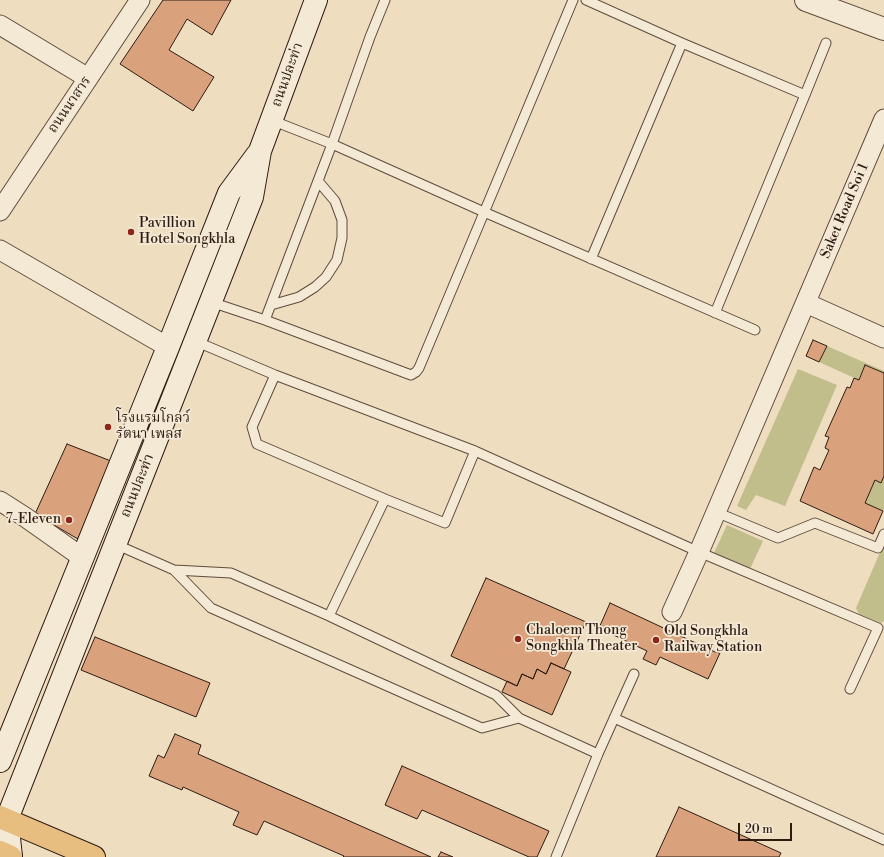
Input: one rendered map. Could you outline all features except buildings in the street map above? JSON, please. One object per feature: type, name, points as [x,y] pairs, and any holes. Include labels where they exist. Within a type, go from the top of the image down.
[{"type":"main road","name":"ถนนปละท่า","points":[[3,818],[115,544],[252,197],[260,151],[316,0]]},
{"type":"main road","points":[[806,0],[884,29]]},
{"type":"main road","name":"ถนนปละท่า","points":[[0,760],[83,558],[229,193],[260,151]]},
{"type":"main road","points":[[3,818],[11,857]]},
{"type":"main road","points":[[3,818],[94,857]]},
{"type":"main road","points":[[0,852],[11,857]]},
{"type":"street","name":"ถนนนาสาร","points":[[0,211],[140,0]]},
{"type":"street","points":[[0,25],[88,78]]},
{"type":"street","name":"Saket Road Soi 1","points":[[672,612],[884,119]]},
{"type":"street","points":[[0,250],[168,347]]},
{"type":"street","points":[[806,303],[884,338]]},
{"type":"street","points":[[0,501],[83,558]]},
{"type":"lane","points":[[265,320],[385,0]]},
{"type":"lane","points":[[211,302],[265,320],[411,375],[416,372],[419,368],[572,0]]},
{"type":"lane","points":[[586,0],[682,43],[805,95]]},
{"type":"lane","points":[[591,259],[682,43]]},
{"type":"lane","points":[[715,313],[826,43]]},
{"type":"lane","points":[[271,120],[332,144],[755,330]]},
{"type":"lane","points":[[271,305],[299,297],[315,287],[326,277],[337,260],[342,238],[342,220],[335,201],[318,181]]},
{"type":"lane","points":[[195,341],[275,375],[474,451],[699,552],[878,628],[850,689]]},
{"type":"lane","points":[[275,375],[252,427],[256,444],[445,523],[474,451]]},
{"type":"lane","points":[[328,616],[385,499]]},
{"type":"lane","points":[[716,512],[778,538],[815,523],[878,548],[884,534]]},
{"type":"lane","points":[[115,544],[174,570],[231,573],[328,616],[496,695],[519,718],[598,754]]},
{"type":"lane","points":[[174,570],[211,608],[482,728],[519,718]]},
{"type":"lane","points":[[556,857],[598,754],[634,674]]},
{"type":"lane","points":[[614,718],[884,840]]},
{"type":"shaded area","points":[[827,346],[884,371],[884,373],[865,365],[859,380],[819,362]]},
{"type":"shaded area","points":[[798,369],[837,385],[785,506],[756,495],[746,510],[737,506]]},
{"type":"shaded area","points":[[884,476],[883,511],[865,503],[875,480],[881,483]]},
{"type":"shaded area","points":[[727,525],[763,541],[750,569],[714,553]]},
{"type":"shaded area","points":[[884,543],[884,621],[881,623],[859,614],[856,608]]},
{"type":"place","name":"Pavillion Hotel Songkhla","points":[[131,232]]},
{"type":"place","name":"โรงแรมโกลว์ รัตนา เพลส","points":[[108,427]]},
{"type":"place","name":"7-Eleven","points":[[69,520]]},
{"type":"place","name":"Chaloem Thong Songkhla Theater","points":[[518,639]]},
{"type":"place","name":"Old Songkhla Railway Station","points":[[656,640]]}]
